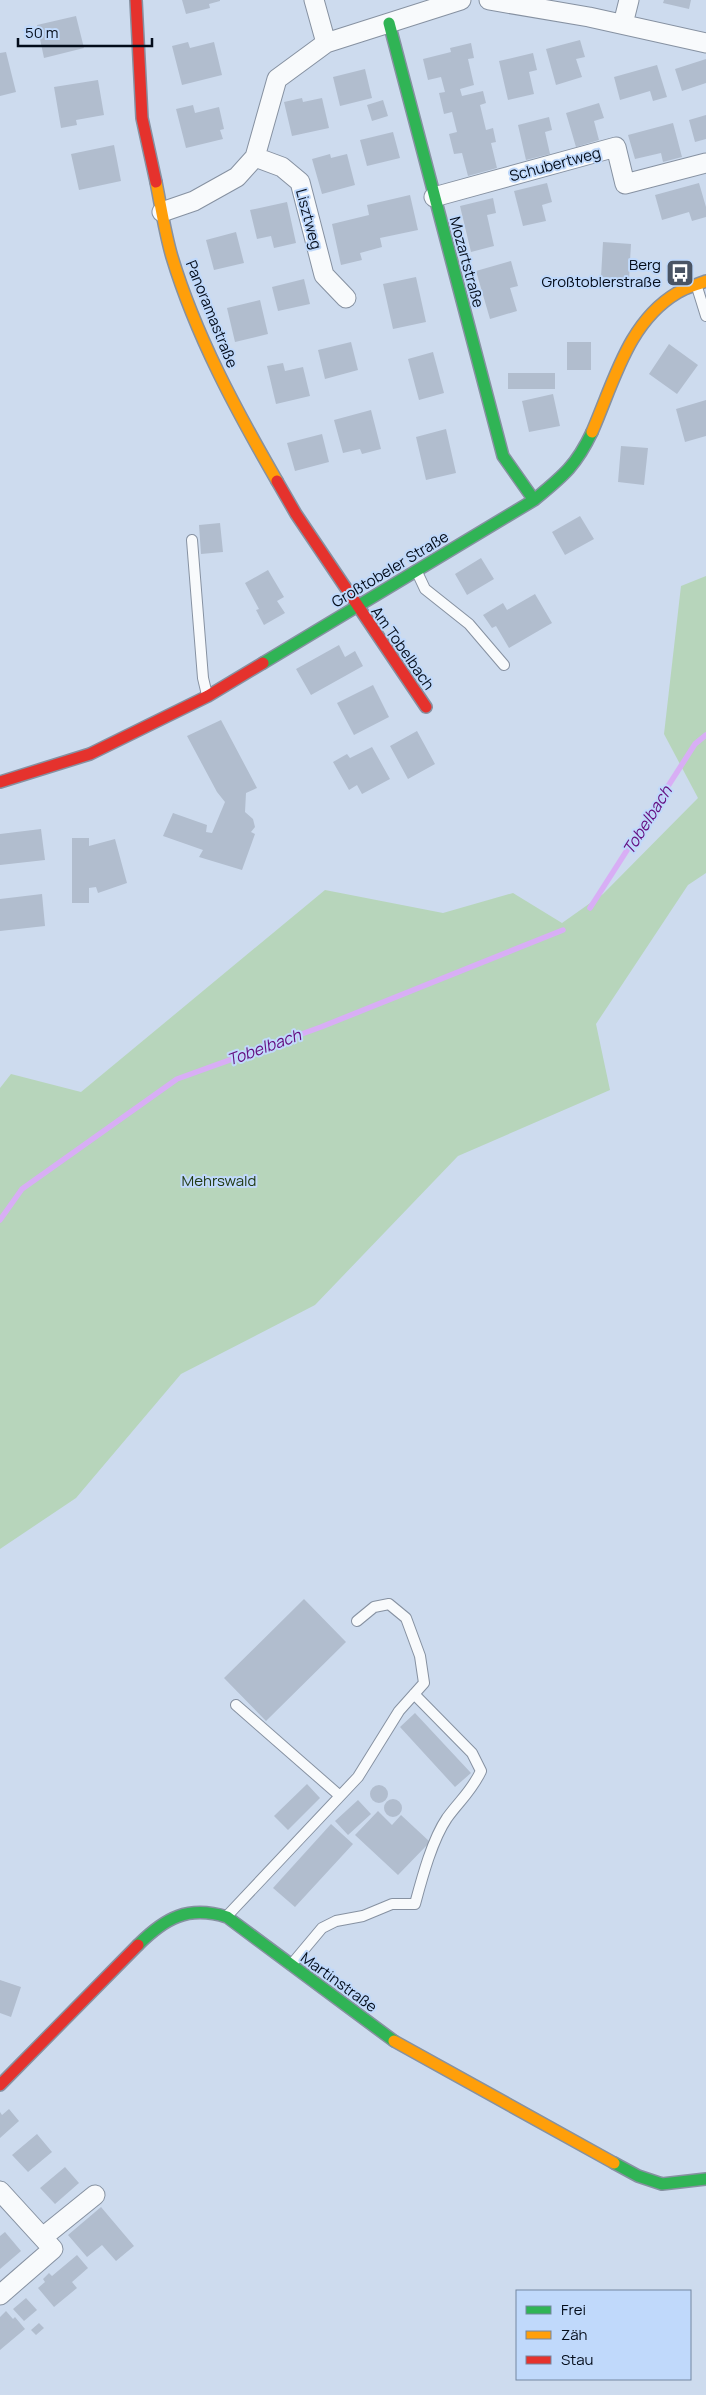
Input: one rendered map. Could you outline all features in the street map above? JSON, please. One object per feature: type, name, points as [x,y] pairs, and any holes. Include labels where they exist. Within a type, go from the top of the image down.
[{"type":"street","name":"Panoramastraße","points":[[136,0],[142,118],[172,256],[193,316],[235,408],[296,514],[356,607]]},
{"type":"street","points":[[314,0],[326,43]]},
{"type":"street","points":[[162,212],[194,201],[237,177],[255,157],[277,79],[326,43],[461,0]]},
{"type":"street","points":[[490,0],[624,24],[706,44]]},
{"type":"street","points":[[624,24],[629,0]]},
{"type":"street","name":"Mozartstraße","points":[[389,23],[503,456],[534,500]]},
{"type":"street","name":"Schubertweg","points":[[434,197],[616,147],[625,184],[706,163]]},
{"type":"street","name":"Lisztweg","points":[[255,157],[282,167],[300,182],[324,275],[346,298]]},
{"type":"street","name":"Großtobeler Straße","points":[[0,782],[90,754],[208,696],[534,500],[580,456],[624,352],[656,307],[701,282]]},
{"type":"street","name":"Am Tobelbach","points":[[356,607],[426,707]]},
{"type":"street","name":"Martinstraße","points":[[0,2085],[156,1928],[172,1918],[188,1912],[201,1910],[227,1917],[290,1966],[391,2039],[638,2176],[662,2184],[706,2179]]},
{"type":"street","points":[[0,2191],[53,2249],[0,2296]]},
{"type":"street","points":[[43,2237],[95,2195]]},
{"type":"lane","points":[[701,282],[706,316]]},
{"type":"lane","points":[[192,540],[203,678],[208,696]]},
{"type":"lane","points":[[417,571],[425,589],[469,624],[504,665]]},
{"type":"lane","points":[[227,1917],[358,1777],[399,1711],[424,1683],[420,1656],[406,1618],[389,1604],[374,1607],[357,1621]]},
{"type":"lane","points":[[290,1966],[322,1928],[392,1904],[415,1904],[426,1866],[447,1818],[472,1789],[481,1771],[472,1753],[414,1694]]},
{"type":"lane","points":[[236,1705],[340,1796]]},
{"type":"green space","name":"Mehrswald","points":[[706,576],[706,873],[688,885],[596,1024],[610,1090],[458,1156],[315,1305],[181,1374],[76,1498],[0,1549],[0,1088],[11,1074],[81,1092],[325,890],[443,913],[513,893],[562,923],[603,894],[698,798],[664,734],[681,586]]},
{"type":"building","points":[[182,0],[220,1],[209,4],[210,8],[186,14]]},
{"type":"building","points":[[664,0],[691,0],[689,9],[663,3]]},
{"type":"building","points":[[76,16],[84,48],[44,58],[37,25]]},
{"type":"building","points":[[580,40],[585,57],[576,59],[582,77],[556,85],[546,49]]},
{"type":"building","points":[[188,42],[190,48],[214,42],[222,75],[182,85],[172,46]]},
{"type":"building","points":[[471,43],[474,58],[468,59],[474,85],[460,89],[462,96],[483,91],[486,103],[480,105],[486,130],[493,128],[496,142],[491,143],[497,168],[468,176],[462,153],[454,154],[449,134],[457,132],[452,112],[444,114],[439,93],[445,92],[441,77],[428,80],[423,59],[451,52],[450,48]]},
{"type":"building","points":[[6,52],[16,92],[0,96],[0,53]]},
{"type":"building","points":[[533,53],[537,70],[529,72],[534,94],[508,100],[499,61]]},
{"type":"building","points":[[706,59],[706,83],[682,91],[675,69]]},
{"type":"building","points":[[657,65],[667,97],[653,101],[650,91],[620,100],[614,77]]},
{"type":"building","points":[[365,69],[372,98],[340,106],[333,77]]},
{"type":"building","points":[[98,80],[104,115],[76,120],[77,125],[61,128],[54,87]]},
{"type":"building","points":[[302,98],[303,102],[322,98],[329,128],[292,136],[284,102]]},
{"type":"building","points":[[383,100],[388,116],[372,121],[367,105]]},
{"type":"building","points":[[599,103],[604,118],[594,121],[599,140],[576,147],[566,113]]},
{"type":"building","points":[[193,105],[195,113],[219,107],[224,129],[220,130],[223,139],[186,148],[176,109]]},
{"type":"building","points":[[706,115],[706,139],[695,142],[689,120]]},
{"type":"building","points":[[549,117],[552,130],[545,132],[550,154],[526,160],[518,125]]},
{"type":"building","points":[[673,123],[682,157],[663,162],[661,153],[635,159],[628,135]]},
{"type":"building","points":[[393,132],[400,158],[367,166],[360,140]]},
{"type":"building","points":[[114,145],[121,181],[79,190],[71,154]]},
{"type":"building","points":[[330,154],[331,158],[347,154],[355,185],[322,194],[312,159]]},
{"type":"building","points":[[547,183],[552,202],[542,205],[546,221],[523,226],[514,191]]},
{"type":"building","points":[[699,183],[706,207],[706,217],[692,221],[689,212],[662,220],[655,195]]},
{"type":"building","points":[[410,195],[418,230],[380,238],[382,247],[360,253],[362,260],[341,265],[332,224],[369,215],[367,205]]},
{"type":"building","points":[[493,198],[496,213],[487,215],[494,246],[471,252],[460,206]]},
{"type":"building","points":[[287,202],[296,243],[274,248],[271,236],[257,239],[250,210]]},
{"type":"building","points":[[236,232],[244,263],[214,270],[206,240]]},
{"type":"building","points":[[603,242],[631,244],[629,279],[601,277]]},
{"type":"building","points":[[511,261],[518,286],[510,288],[517,311],[490,319],[476,271]]},
{"type":"building","points":[[416,277],[426,322],[393,329],[383,284]]},
{"type":"building","points":[[304,279],[310,304],[278,311],[272,287]]},
{"type":"building","points":[[260,300],[268,334],[235,342],[227,308]]},
{"type":"building","points":[[351,342],[358,370],[325,379],[318,350]]},
{"type":"building","points":[[567,342],[591,342],[591,370],[567,370]]},
{"type":"building","points":[[669,344],[698,365],[677,394],[649,374]]},
{"type":"building","points":[[433,352],[444,393],[419,400],[408,359]]},
{"type":"building","points":[[283,363],[285,371],[303,367],[310,396],[276,404],[267,366]]},
{"type":"building","points":[[508,373],[555,373],[555,389],[508,389]]},
{"type":"building","points":[[553,394],[560,426],[529,432],[522,401]]},
{"type":"building","points":[[706,400],[706,436],[685,442],[676,409]]},
{"type":"building","points":[[371,410],[381,449],[362,454],[360,449],[343,453],[334,420]]},
{"type":"building","points":[[446,429],[456,473],[426,480],[416,437]]},
{"type":"building","points":[[322,434],[329,462],[295,471],[287,443]]},
{"type":"building","points":[[621,446],[648,448],[644,485],[618,482]]},
{"type":"building","points":[[580,516],[594,539],[565,555],[552,532]]},
{"type":"building","points":[[220,523],[223,552],[201,554],[199,525]]},
{"type":"building","points":[[481,558],[494,579],[467,595],[455,574]]},
{"type":"building","points":[[268,570],[284,597],[277,601],[285,613],[264,625],[256,610],[259,609],[245,583]]},
{"type":"building","points":[[535,594],[552,623],[509,648],[496,626],[492,628],[483,615],[503,603],[507,610]]},
{"type":"building","points":[[339,645],[345,657],[355,651],[363,666],[311,695],[296,669]]},
{"type":"building","points":[[373,685],[389,717],[354,735],[337,703]]},
{"type":"building","points":[[221,720],[257,788],[246,793],[245,812],[253,819],[255,827],[251,832],[255,834],[242,870],[199,857],[203,850],[163,836],[173,813],[207,825],[206,832],[212,833],[225,802],[217,792],[187,736]]},
{"type":"building","points":[[417,731],[435,764],[408,779],[390,746]]},
{"type":"building","points":[[372,747],[390,779],[362,794],[357,785],[349,790],[333,762],[347,754],[350,758]]},
{"type":"building","points":[[41,829],[45,860],[0,865],[0,834]]},
{"type":"building","points":[[72,838],[89,838],[89,846],[115,839],[127,883],[98,893],[96,887],[89,888],[89,903],[72,903]]},
{"type":"building","points":[[42,894],[45,926],[0,931],[0,899]]},
{"type":"building","points":[[304,1599],[346,1642],[266,1721],[224,1678]]},
{"type":"building","points":[[415,1713],[471,1773],[455,1787],[400,1727]]},
{"type":"building","points":[[307,1784],[320,1798],[288,1830],[274,1816]]},
{"type":"building","points":[[375,1785],[383,1785],[388,1790],[386,1801],[375,1803],[370,1798],[370,1790]]},
{"type":"building","points":[[389,1799],[397,1799],[402,1804],[400,1815],[389,1817],[384,1812],[384,1804]]},
{"type":"building","points":[[358,1800],[371,1814],[348,1835],[335,1821]]},
{"type":"building","points":[[378,1811],[392,1825],[401,1815],[430,1842],[398,1875],[355,1835]]},
{"type":"building","points":[[331,1824],[353,1844],[295,1907],[273,1888]]},
{"type":"building","points":[[0,1980],[21,1987],[11,2017],[0,2013]]},
{"type":"building","points":[[9,2109],[19,2121],[0,2138],[0,2112],[2,2115]]},
{"type":"building","points":[[37,2134],[52,2152],[28,2172],[12,2155]]},
{"type":"building","points":[[65,2167],[79,2183],[55,2204],[40,2188]]},
{"type":"building","points":[[101,2207],[134,2246],[116,2261],[102,2245],[87,2257],[68,2235]]},
{"type":"building","points":[[5,2232],[21,2251],[0,2269],[0,2236]]},
{"type":"building","points":[[77,2255],[88,2268],[72,2282],[77,2288],[54,2307],[38,2288],[45,2282],[43,2279],[49,2273],[52,2276]]},
{"type":"building","points":[[26,2298],[37,2310],[24,2321],[13,2309]]},
{"type":"building","points":[[6,2311],[13,2319],[15,2317],[25,2329],[0,2350],[0,2317]]},
{"type":"building","points":[[39,2323],[44,2328],[36,2335],[31,2330]]},
{"type":"waterway","name":"Tobelbach","points":[[590,908],[695,744],[706,735]]},
{"type":"waterway","name":"Tobelbach","points":[[0,1220],[22,1189],[177,1079],[321,1027],[563,930]]},
{"type":"traffic: fast","points":[[389,23],[503,456],[534,500]]},
{"type":"traffic: fast","points":[[263,663],[534,500],[568,470],[580,454],[592,432]]},
{"type":"traffic: fast","points":[[138,1945],[158,1928],[178,1916],[200,1913],[227,1917],[394,2041]]},
{"type":"traffic: fast","points":[[614,2163],[638,2176],[662,2184],[706,2179]]},
{"type":"traffic: slow","points":[[156,182],[172,257],[193,315],[232,400],[277,481]]},
{"type":"traffic: slow","points":[[592,432],[624,355],[646,320],[660,305],[677,293],[706,281]]},
{"type":"traffic: slow","points":[[394,2041],[614,2163]]},
{"type":"traffic: jam","points":[[136,0],[142,118],[156,182]]},
{"type":"traffic: jam","points":[[277,481],[296,514],[426,707]]},
{"type":"traffic: jam","points":[[0,782],[90,754],[208,696],[263,663]]},
{"type":"traffic: jam","points":[[0,2085],[138,1945]]},
{"type":"place","name":"Berg Großtoblerstraße","points":[[680,273]]}]
